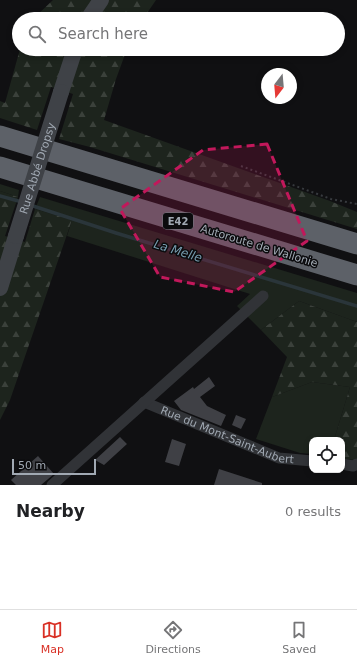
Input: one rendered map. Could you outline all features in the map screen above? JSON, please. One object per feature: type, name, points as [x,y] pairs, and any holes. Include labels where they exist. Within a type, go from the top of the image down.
[{"type":"highway","points":[[0,136],[357,244]]},
{"type":"highway","name":"Autoroute de Wallonie","points":[[0,167],[357,275]]},
{"type":"street","points":[[93,12],[101,0]]},
{"type":"street","name":"Rue Abbé Dropsy","points":[[0,288],[73,56]]},
{"type":"street","name":"Rue du Mont-Saint-Aubert","points":[[52,485],[263,296]]},
{"type":"street","name":"Rue du Mont-Saint-Aubert","points":[[144,402],[279,458],[309,461]]},
{"type":"street","points":[[345,465],[353,466],[357,464]]},
{"type":"path","points":[[241,166],[331,199],[357,204]]},
{"type":"highlighted area","points":[[267,144],[307,241],[234,292],[160,277],[120,209],[203,150]]},
{"type":"green space","points":[[53,0],[156,0],[148,12],[40,12]]},
{"type":"green space","points":[[18,56],[124,56],[104,120],[357,212],[357,229],[90,147],[59,139],[73,94],[51,87],[37,130],[0,118],[0,101],[5,103]]},
{"type":"green space","points":[[0,184],[19,190],[18,197],[0,191]]},
{"type":"green space","points":[[0,191],[18,197],[5,236],[25,242],[35,209],[72,220],[10,400],[0,420]]},
{"type":"green space","points":[[40,197],[357,293],[357,322],[299,301],[261,330],[237,306],[250,294],[67,236],[72,220],[35,209]]},
{"type":"green space","points":[[299,301],[357,322],[357,460],[345,459],[345,437],[335,437],[350,387],[312,382],[272,397],[287,357],[261,330]]},
{"type":"green space","points":[[312,382],[350,387],[335,437],[309,437],[309,454],[300,453],[256,439],[272,397]]},
{"type":"building","points":[[209,377],[215,386],[200,397],[207,406],[226,415],[221,426],[181,410],[174,401],[193,387],[194,389]]},
{"type":"building","points":[[236,415],[246,419],[241,429],[232,425]]},
{"type":"building","points":[[120,437],[127,444],[104,465],[95,460]]},
{"type":"building","points":[[172,439],[186,444],[179,466],[165,462]]},
{"type":"building","points":[[38,456],[54,474],[41,485],[16,485],[11,480]]},
{"type":"building","points":[[219,469],[262,483],[262,485],[214,485]]},
{"type":"waterway","name":"La Melle","points":[[0,196],[22,202]]},
{"type":"waterway","name":"La Melle","points":[[30,205],[116,233],[357,306]]}]
